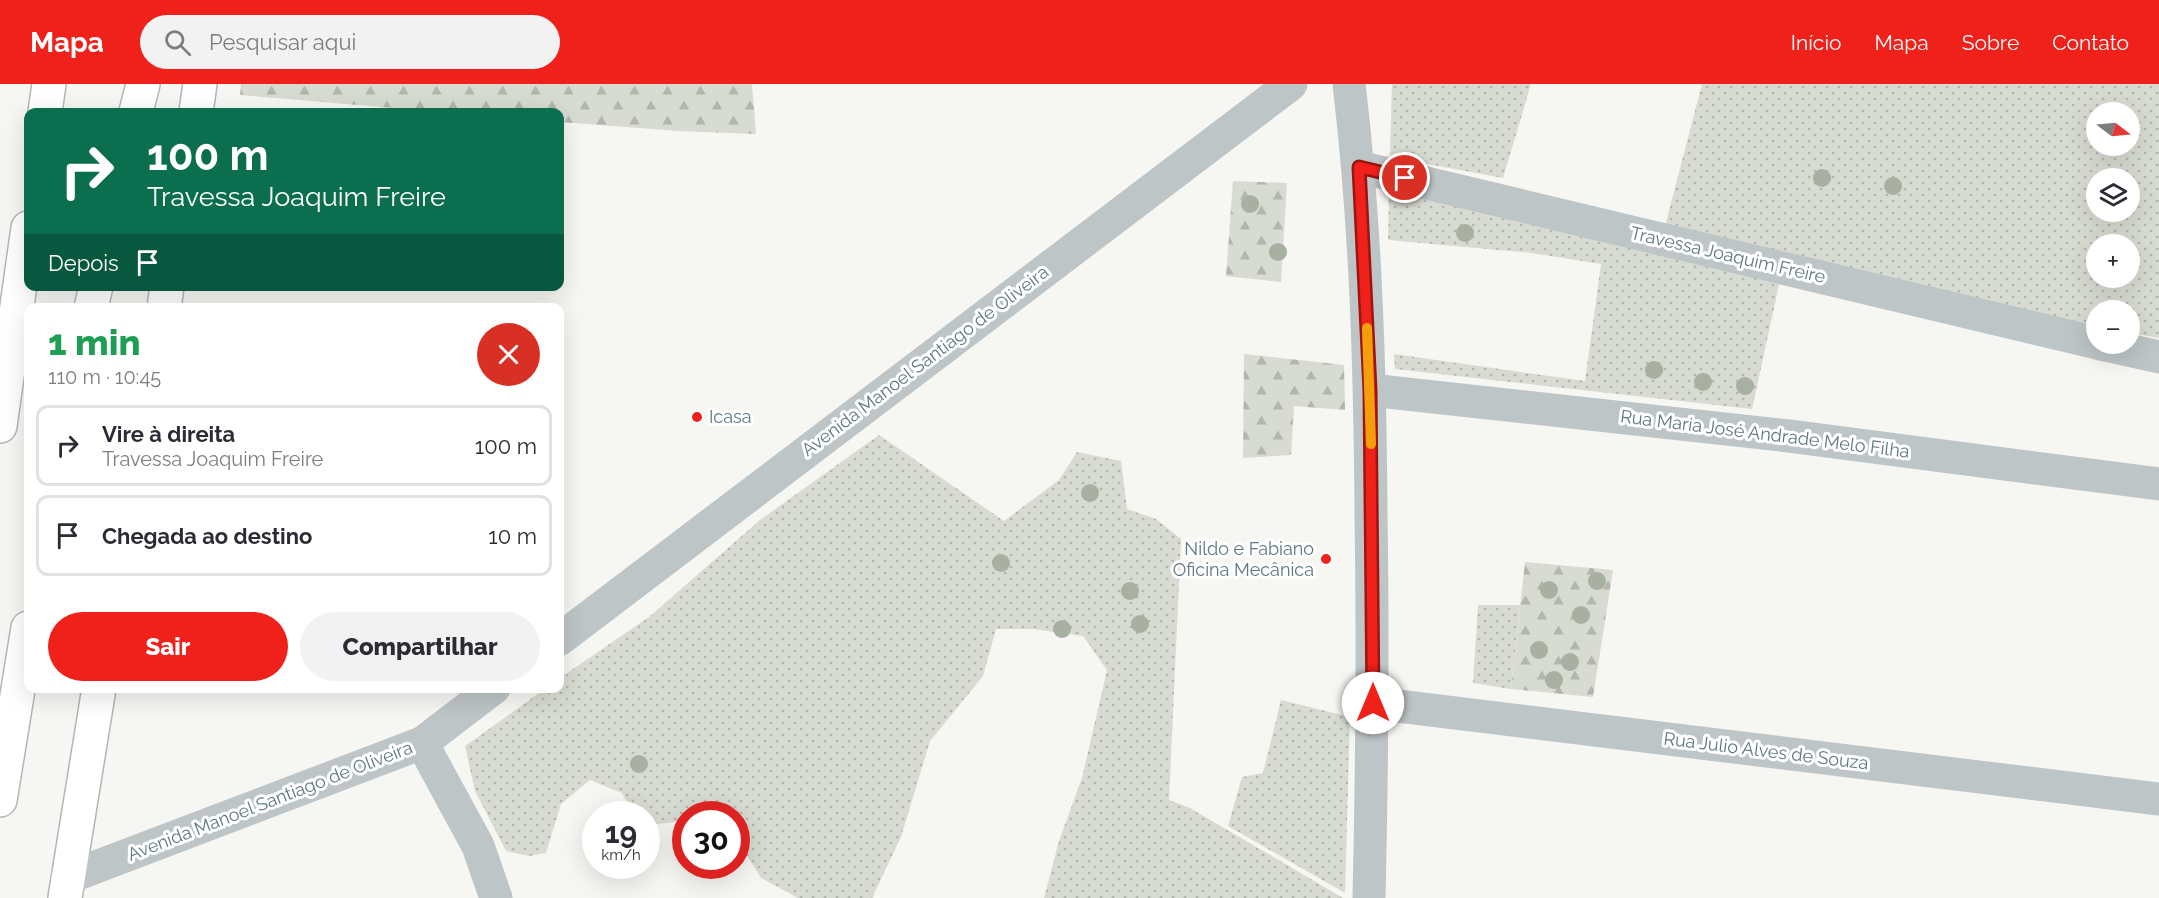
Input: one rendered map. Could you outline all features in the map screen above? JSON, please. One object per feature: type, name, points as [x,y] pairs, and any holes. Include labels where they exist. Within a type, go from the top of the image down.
[{"type":"main road","points":[[46,108],[49,84]]},
{"type":"main road","points":[[137,108],[143,84]]},
{"type":"main road","points":[[197,108],[200,84]]},
{"type":"main road","points":[[0,426],[24,256]]},
{"type":"main road","points":[[0,800],[24,653]]},
{"type":"main road","points":[[66,888],[98,693]]},
{"type":"street","name":"Avenida Manoel Santiago de Oliveira","points":[[564,636],[1291,84]]},
{"type":"street","points":[[1349,84],[1359,167],[1370,390],[1373,703],[1369,898]]},
{"type":"street","name":"Travessa Joaquim Freire","points":[[1359,167],[2086,340]]},
{"type":"street","name":"Travessa Joaquim Freire","points":[[2140,353],[2159,357]]},
{"type":"street","name":"Rua Maria José Andrade Melo Filha","points":[[1370,390],[1789,436],[2159,484]]},
{"type":"street","name":"Avenida Manoel Santiago de Oliveira","points":[[66,888],[422,743],[487,693]]},
{"type":"street","name":"Rua Julio Alves de Souza","points":[[1373,703],[2159,799]]},
{"type":"street","points":[[422,743],[478,846],[496,898]]},
{"type":"green space","points":[[241,84],[752,84],[756,134],[564,122],[564,108],[393,108],[240,95]]},
{"type":"green space","points":[[1392,84],[1531,84],[1503,178],[1390,157]]},
{"type":"green space","points":[[1702,84],[2159,84],[2159,338],[2140,335],[2140,300],[2086,300],[2086,324],[2003,307],[1665,226]]},
{"type":"green space","points":[[1233,181],[1287,183],[1281,282],[1226,276]]},
{"type":"green space","points":[[1389,191],[1781,276],[1752,409],[1395,369],[1394,354],[1585,381],[1601,264],[1532,253],[1388,240]]},
{"type":"green space","points":[[1244,354],[1344,365],[1345,410],[1294,406],[1291,455],[1243,458]]},
{"type":"green space","points":[[879,435],[1004,521],[1059,480],[1077,452],[1121,461],[1127,509],[1156,519],[1181,539],[1169,800],[1190,808],[1343,898],[1044,898],[1059,841],[1082,778],[1107,670],[1083,636],[1033,629],[996,629],[983,676],[930,741],[901,837],[872,898],[798,898],[761,878],[750,861],[750,801],[672,801],[672,822],[660,824],[660,801],[627,801],[622,793],[590,780],[561,804],[546,853],[529,856],[506,851],[475,791],[465,746],[539,693],[564,693],[564,675],[649,617],[760,520]]},
{"type":"green space","points":[[1525,562],[1613,570],[1593,697],[1511,689]]},
{"type":"green space","points":[[1478,605],[1520,605],[1511,689],[1473,683]]},
{"type":"green space","points":[[1281,700],[1350,717],[1345,893],[1228,826],[1242,777],[1263,773]]},
{"type":"slow traffic","points":[[1367,328],[1371,444]]},
{"type":"place","name":"Icasa","points":[[697,417]]},
{"type":"place","name":"Nildo e Fabiano Oficina Mecânica","points":[[1326,559]]},
{"type":"route","points":[[1373,703],[1370,390],[1359,167],[1405,178]]}]
